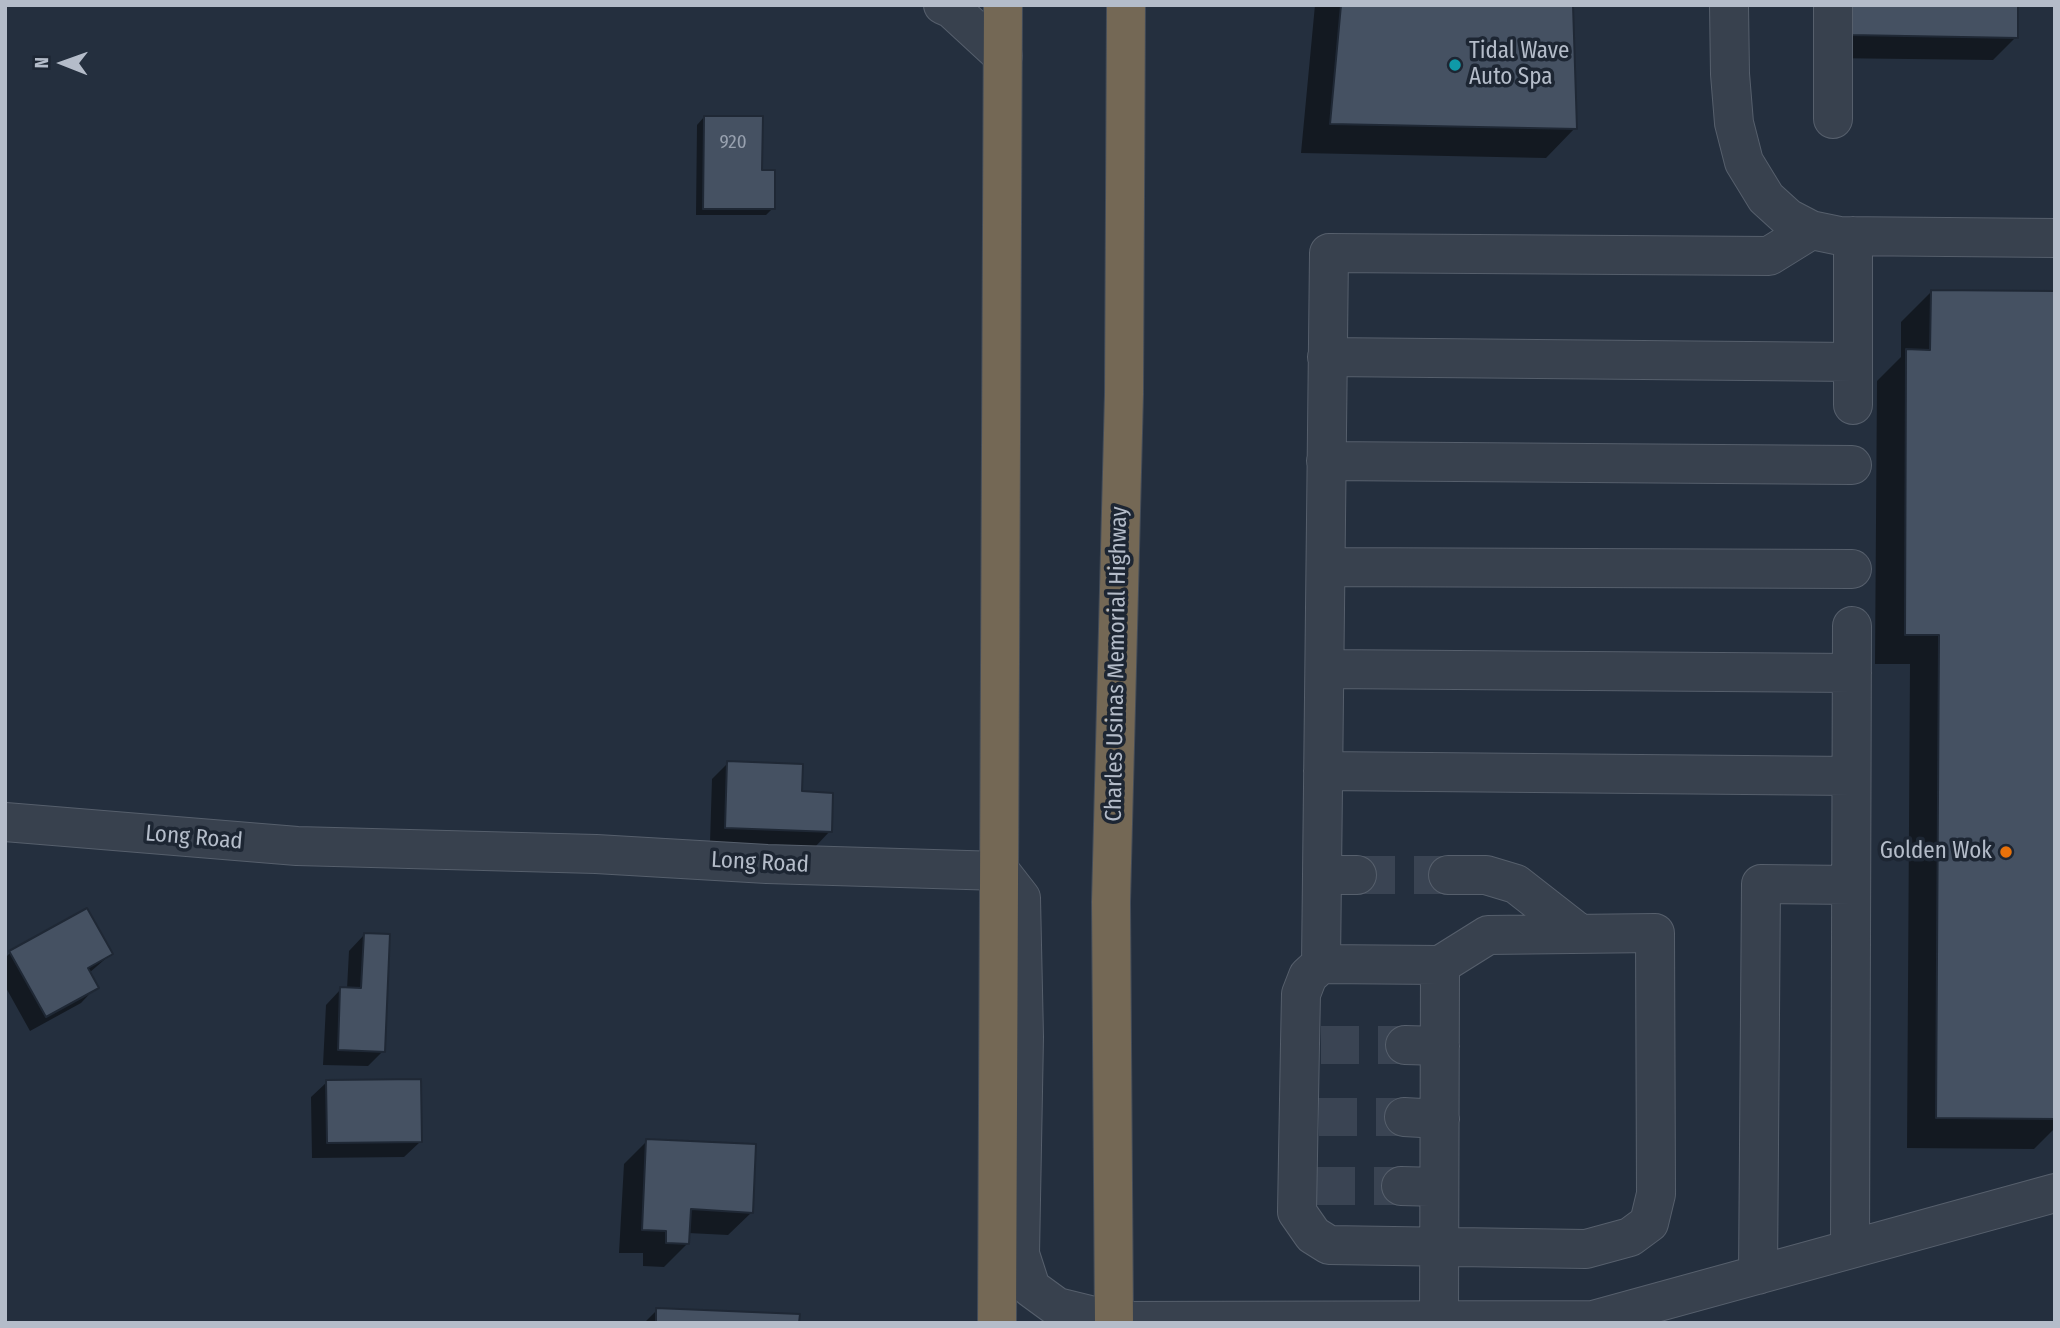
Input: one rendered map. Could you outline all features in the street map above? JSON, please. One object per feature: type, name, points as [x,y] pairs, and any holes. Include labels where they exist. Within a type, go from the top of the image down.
[{"type":"highway","points":[[997,1323],[1003,5]]},
{"type":"highway","name":"Charles Usinas Memorial Highway","points":[[1114,1322],[1111,902],[1124,408],[1126,5]]},
{"type":"street","points":[[943,5],[952,9],[1003,56]]},
{"type":"street","points":[[1833,5],[1833,119]]},
{"type":"street","points":[[1730,9],[1732,103],[1744,162],[1766,198],[1788,218],[1811,230],[1853,236],[2055,238]]},
{"type":"street","points":[[1321,964],[1440,965],[1488,935],[1655,933],[1656,1194],[1648,1223],[1630,1237],[1586,1249],[1329,1245],[1313,1236],[1297,1212],[1307,1185],[1309,1116],[1310,1044],[1301,995],[1308,976],[1321,964],[1340,875],[1324,771],[1329,254],[1769,256],[1811,230]]},
{"type":"street","points":[[1853,236],[1853,405]]},
{"type":"street","points":[[1327,357],[1853,362]]},
{"type":"street","points":[[1326,461],[1852,466]]},
{"type":"street","points":[[1326,567],[1852,569]]},
{"type":"street","points":[[1850,1249],[1852,626]]},
{"type":"street","points":[[1325,669],[1852,673]]},
{"type":"street","points":[[1324,771],[1851,776]]},
{"type":"street","name":"Long Road","points":[[5,822],[298,846],[596,854],[766,864],[1000,871]]},
{"type":"street","points":[[1000,871],[1021,898],[1024,1037],[1020,1254],[1031,1288],[1057,1307],[1114,1322],[1593,1320],[2055,1193]]},
{"type":"street","points":[[1448,875],[1486,875],[1516,884],[1580,934]]},
{"type":"street","points":[[1758,1275],[1761,884],[1852,885]]},
{"type":"street","points":[[1439,1321],[1439,1187],[1422,1118],[1423,1045],[1440,965]]},
{"type":"street","points":[[1401,1186],[1439,1187]]},
{"type":"building","name":"Tidal Wave Auto Spa","points":[[1341,5],[1573,5],[1577,129],[1330,124]]},
{"type":"building","points":[[1849,5],[2018,5],[2018,38],[1849,35]]},
{"type":"building","points":[[704,116],[763,116],[762,170],[775,170],[775,209],[703,209]]},
{"type":"building","points":[[1931,290],[2055,291],[2055,1119],[1936,1118],[1939,635],[1905,635],[1906,349],[1930,350]]},
{"type":"building","points":[[727,761],[803,764],[802,791],[833,793],[832,832],[725,828]]},
{"type":"building","points":[[87,908],[113,954],[88,968],[99,988],[46,1017],[9,951]]},
{"type":"building","points":[[364,933],[390,934],[385,1052],[338,1050],[340,987],[361,988]]},
{"type":"building","points":[[421,1079],[422,1142],[327,1143],[326,1080]]},
{"type":"building","points":[[646,1139],[756,1144],[753,1213],[691,1209],[689,1244],[666,1243],[666,1231],[642,1230]]},
{"type":"building","points":[[656,1308],[800,1314],[799,1323],[656,1323]]},
{"type":"tunnel","points":[[1357,875],[1448,875]]},
{"type":"tunnel","points":[[1321,1045],[1405,1045]]},
{"type":"tunnel","points":[[1319,1117],[1404,1117]]},
{"type":"tunnel","points":[[1317,1186],[1401,1186]]},
{"type":"place","name":"Tidal Wave Auto Spa","points":[[1455,65]]},
{"type":"place","name":"Golden Wok","points":[[2006,852]]}]
